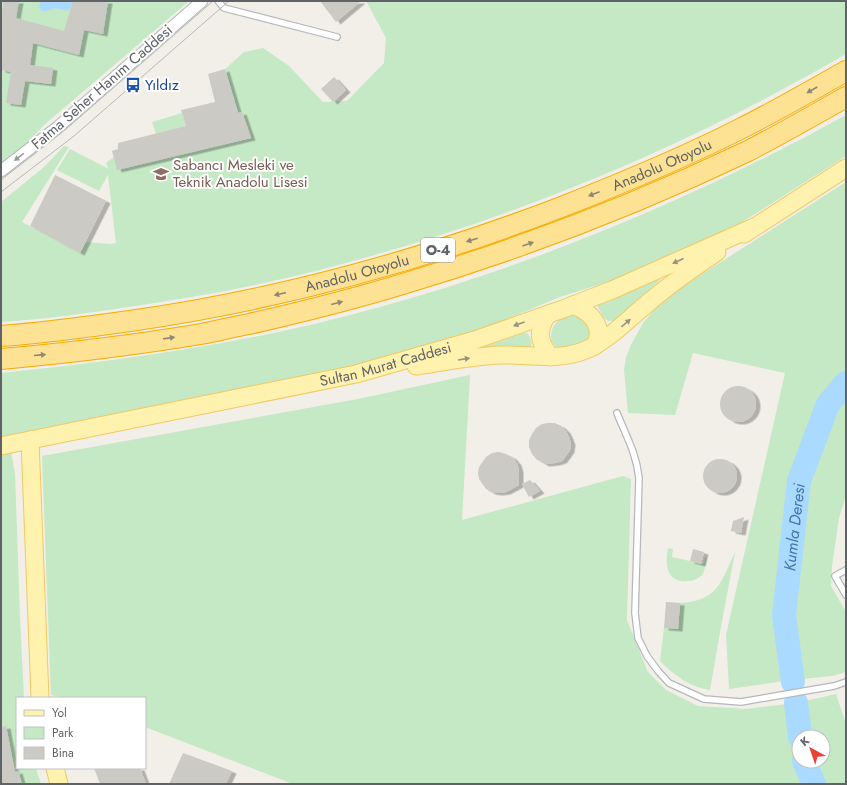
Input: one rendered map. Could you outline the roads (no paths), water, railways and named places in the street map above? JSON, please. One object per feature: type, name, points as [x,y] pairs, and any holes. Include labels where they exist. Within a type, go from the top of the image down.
[{"type":"highway","name":"Anadolu Otoyolu","points":[[1,336],[31,334],[186,313],[254,300],[330,282],[424,255],[534,217],[599,192],[682,156],[741,129],[846,71]]},
{"type":"highway","name":"Anadolu Otoyolu","points":[[1,359],[66,353],[203,334],[298,313],[377,292],[464,266],[534,242],[602,216],[681,182],[750,150],[846,97]]},
{"type":"main road","points":[[356,374],[470,358],[501,355],[550,357],[569,356],[587,350],[605,340],[668,287],[752,228],[846,168]]},
{"type":"main road","name":"Sultan Murat Caddesi","points":[[1,446],[356,374],[475,340],[612,290],[752,228]]},
{"type":"main road","points":[[573,305],[583,309],[594,319],[599,331],[599,338],[595,346]]},
{"type":"main road","points":[[548,314],[542,322],[540,332],[541,341],[550,357]]},
{"type":"main road","points":[[30,440],[40,697]]},
{"type":"main road","points":[[55,769],[59,784]]},
{"type":"street","name":"Fatma Seher Hanım Caddesi","points":[[1,171],[59,126],[202,1]]},
{"type":"lane","points":[[218,1],[224,8],[337,37]]},
{"type":"lane","points":[[617,413],[632,448],[637,464],[639,478],[635,613],[638,638],[647,656],[658,671],[669,682],[704,699],[741,702],[834,686],[846,682]]},
{"type":"lane","points":[[846,570],[835,576],[846,595]]},
{"type":"water","points":[[41,1],[77,1],[77,3],[67,11],[54,8],[42,11],[39,7]]},
{"type":"waterway","name":"Kumla Deresi","points":[[793,682],[784,615],[799,481],[828,404],[846,383]]},
{"type":"waterway","name":"Kumla Deresi","points":[[796,703],[799,729]]},
{"type":"waterway","name":"Kumla Deresi","points":[[807,769],[814,784]]},
{"type":"tram line","points":[[1,180],[65,130],[213,1]]},
{"type":"tram line","points":[[1,192],[74,136],[229,1]]},
{"type":"place","name":"Yıldız","points":[[133,85]]},
{"type":"place","name":"Sabancı Mesleki ve Teknik Anadolu Lisesi","points":[[161,174]]}]
